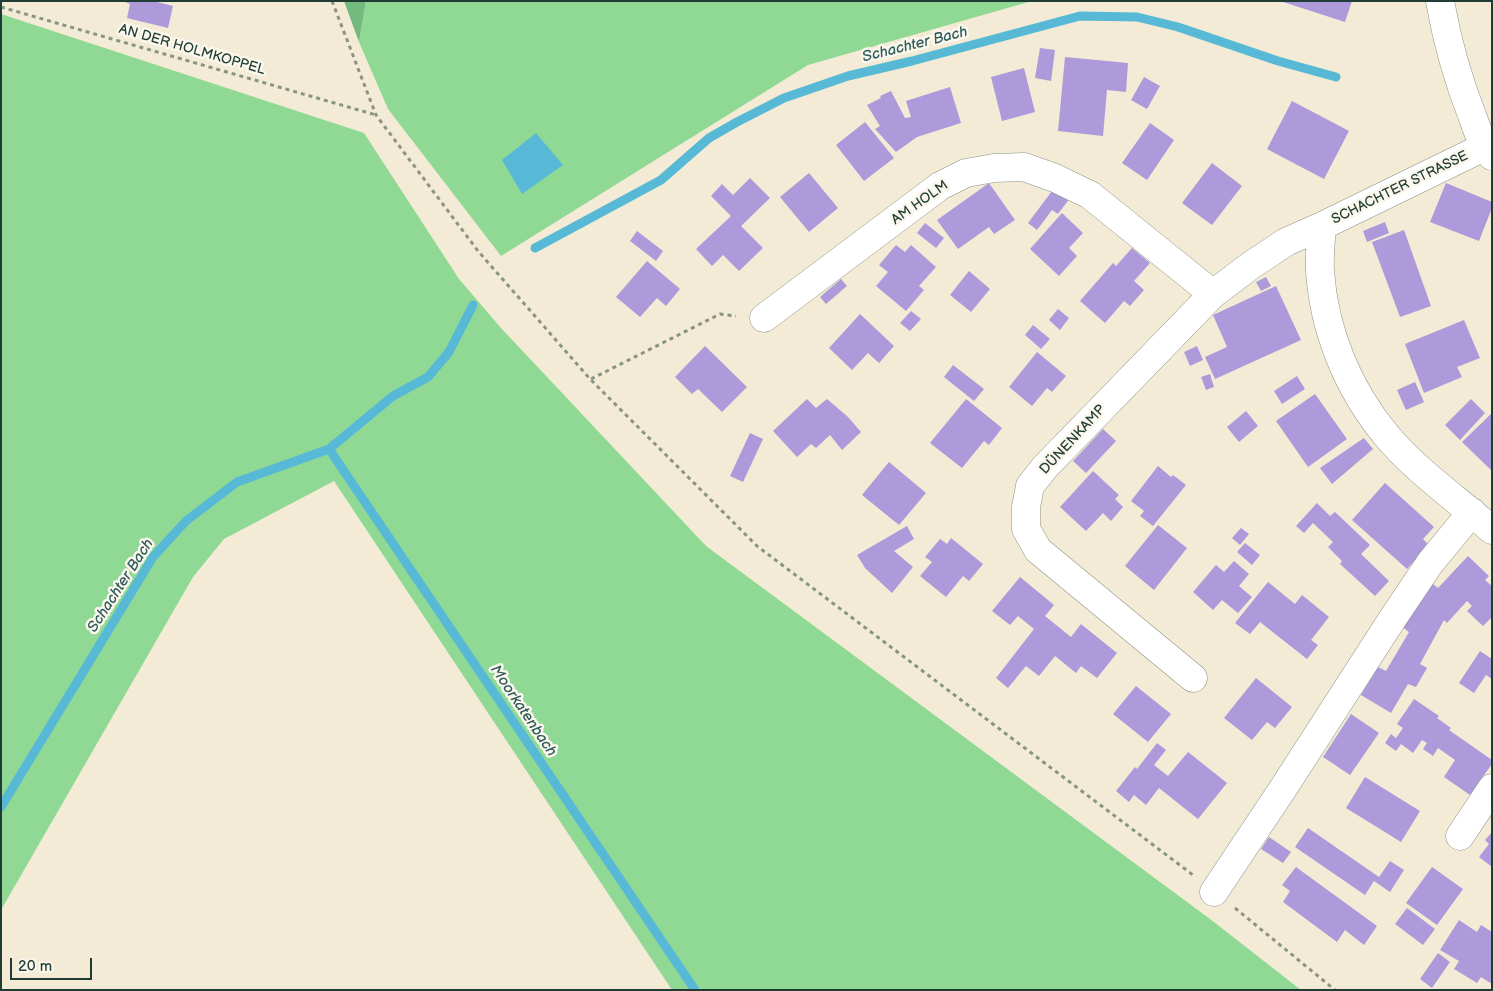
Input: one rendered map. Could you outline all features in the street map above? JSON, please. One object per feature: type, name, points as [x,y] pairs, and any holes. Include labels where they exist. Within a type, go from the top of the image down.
[{"type":"street","points":[[1440,1],[1445,35],[1467,102],[1488,152]]},
{"type":"street","name":"SCHACHTER STRASSE","points":[[1482,521],[1420,470],[1386,436],[1358,394],[1337,352],[1323,307],[1319,269],[1322,226],[1488,152]]},
{"type":"street","name":"AM HOLM","points":[[764,318],[940,186],[966,173],[994,168],[1024,167],[1055,178],[1090,195],[1213,294]]},
{"type":"street","name":"DÜNENKAMP","points":[[1193,678],[1038,550],[1026,529],[1026,507],[1030,486],[1045,467],[1213,294],[1286,242],[1322,226]]},
{"type":"street","points":[[1214,892],[1430,563],[1482,521]]},
{"type":"street","points":[[1460,836],[1492,788]]},
{"type":"path","points":[[332,1],[376,115],[478,251],[590,380],[757,546],[1214,892],[1335,990]]},
{"type":"path","name":"AN DER HOLMKOPPEL","points":[[1,7],[376,115]]},
{"type":"path","points":[[590,380],[720,314],[764,318]]},
{"type":"green space","points":[[344,1],[366,1],[359,42]]},
{"type":"green space","points":[[366,1],[1032,1],[808,65],[501,256],[388,109],[359,42]]},
{"type":"green space","points":[[1,14],[364,133],[459,279],[501,328],[706,546],[1210,919],[1301,990],[672,990],[334,481],[224,539],[193,577],[1,910]]},
{"type":"water","points":[[536,133],[563,165],[522,194],[502,160]]},
{"type":"building","points":[[123,1],[153,1],[173,6],[168,28],[127,18],[130,4]]},
{"type":"building","points":[[1280,1],[1352,1],[1345,22]]},
{"type":"building","points":[[1040,48],[1055,50],[1051,81],[1035,78]]},
{"type":"building","points":[[1065,57],[1128,63],[1126,92],[1107,90],[1103,136],[1058,131]]},
{"type":"building","points":[[1024,68],[1035,112],[1002,121],[991,77]]},
{"type":"building","points":[[1144,77],[1160,86],[1147,109],[1131,100]]},
{"type":"building","points":[[950,87],[961,123],[917,137],[896,152],[875,129],[880,126],[867,105],[881,98],[880,96],[891,91],[905,118],[911,117],[906,101]]},
{"type":"building","points":[[1292,101],[1349,131],[1324,179],[1267,149]]},
{"type":"building","points":[[865,122],[894,158],[864,181],[836,145]]},
{"type":"building","points":[[1150,123],[1174,140],[1147,180],[1122,163]]},
{"type":"building","points":[[1212,163],[1242,186],[1212,225],[1182,203]]},
{"type":"building","points":[[809,173],[838,208],[809,232],[780,197]]},
{"type":"building","points":[[750,178],[770,198],[741,226],[763,248],[739,271],[723,255],[712,266],[696,249],[731,216],[711,196],[722,184],[733,195]]},
{"type":"building","points":[[989,183],[1015,220],[994,234],[989,227],[958,249],[937,220]]},
{"type":"building","points":[[1446,183],[1492,202],[1492,208],[1479,241],[1430,222]]},
{"type":"building","points":[[1055,187],[1070,198],[1058,214],[1052,210],[1037,230],[1028,223]]},
{"type":"building","points":[[1062,213],[1083,233],[1069,248],[1077,256],[1059,276],[1030,249]]},
{"type":"building","points":[[1385,222],[1389,233],[1367,242],[1363,231]]},
{"type":"building","points":[[925,223],[944,238],[936,248],[917,233]]},
{"type":"building","points":[[1404,230],[1431,306],[1400,317],[1372,242]]},
{"type":"building","points":[[637,231],[663,251],[656,261],[630,241]]},
{"type":"building","points":[[896,245],[905,252],[911,245],[936,267],[919,286],[924,290],[906,311],[876,286],[888,272],[879,265]]},
{"type":"building","points":[[1132,248],[1150,263],[1134,281],[1144,290],[1130,306],[1124,301],[1105,323],[1080,301],[1113,263],[1116,266]]},
{"type":"building","points":[[647,261],[680,289],[666,306],[657,298],[640,317],[616,297]]},
{"type":"building","points":[[969,271],[990,289],[971,312],[950,295]]},
{"type":"building","points":[[1266,277],[1271,286],[1261,291],[1256,282]]},
{"type":"building","points":[[841,279],[847,286],[826,304],[820,297]]},
{"type":"building","points":[[1276,286],[1301,340],[1215,379],[1205,357],[1227,347],[1213,315]]},
{"type":"building","points":[[1058,309],[1069,318],[1060,330],[1049,320]]},
{"type":"building","points":[[911,311],[921,319],[910,331],[900,323]]},
{"type":"building","points":[[860,314],[894,346],[879,363],[868,353],[852,370],[829,348]]},
{"type":"building","points":[[1464,320],[1480,358],[1457,367],[1462,377],[1424,393],[1405,344]]},
{"type":"building","points":[[1033,325],[1050,339],[1041,349],[1025,335]]},
{"type":"building","points":[[705,346],[747,387],[722,412],[698,389],[692,394],[675,377]]},
{"type":"building","points":[[1197,346],[1203,360],[1190,366],[1184,352]]},
{"type":"building","points":[[1037,352],[1066,376],[1052,392],[1047,388],[1032,406],[1009,387]]},
{"type":"building","points":[[953,365],[984,389],[974,401],[944,377]]},
{"type":"building","points":[[1210,374],[1214,387],[1206,390],[1201,377]]},
{"type":"building","points":[[1297,376],[1305,389],[1282,404],[1274,391]]},
{"type":"building","points":[[1415,382],[1424,402],[1406,410],[1397,390]]},
{"type":"building","points":[[1315,394],[1347,439],[1308,467],[1276,421]]},
{"type":"building","points":[[807,399],[816,408],[827,399],[848,417],[861,432],[842,450],[830,435],[816,448],[811,444],[797,457],[773,431]]},
{"type":"building","points":[[966,399],[1002,428],[989,445],[984,441],[962,468],[930,443]]},
{"type":"building","points":[[1471,399],[1485,413],[1460,440],[1445,425]]},
{"type":"building","points":[[1246,411],[1258,426],[1239,442],[1227,427]]},
{"type":"building","points":[[1492,413],[1492,471],[1462,442]]},
{"type":"building","points":[[1103,429],[1116,441],[1086,473],[1073,461]]},
{"type":"building","points":[[750,433],[763,439],[743,482],[730,476]]},
{"type":"building","points":[[1364,438],[1373,449],[1332,484],[1320,468]]},
{"type":"building","points":[[889,462],[926,493],[899,525],[862,495]]},
{"type":"building","points":[[1158,466],[1171,477],[1173,475],[1186,485],[1153,526],[1140,516],[1144,511],[1131,501]]},
{"type":"building","points":[[1093,471],[1119,495],[1115,499],[1123,507],[1111,521],[1103,513],[1086,531],[1060,507]]},
{"type":"building","points":[[1385,483],[1434,527],[1423,539],[1429,545],[1407,569],[1352,520]]},
{"type":"building","points":[[1317,503],[1330,516],[1335,512],[1370,545],[1361,554],[1389,581],[1375,596],[1340,564],[1342,561],[1328,547],[1333,542],[1313,523],[1304,533],[1296,526]]},
{"type":"building","points":[[1158,525],[1187,548],[1154,590],[1125,566]]},
{"type":"building","points":[[907,526],[914,539],[894,551],[913,567],[892,593],[865,568],[857,555]]},
{"type":"building","points":[[1241,528],[1249,534],[1240,545],[1232,538]]},
{"type":"building","points":[[951,538],[983,564],[969,581],[963,576],[946,597],[920,576],[932,562],[925,557],[940,539],[947,544]]},
{"type":"building","points":[[1245,543],[1260,555],[1252,565],[1237,552]]},
{"type":"building","points":[[1468,556],[1489,576],[1485,580],[1492,586],[1492,617],[1483,626],[1467,611],[1472,606],[1467,601],[1447,623],[1444,620],[1420,664],[1427,668],[1416,687],[1408,684],[1391,713],[1361,695],[1378,667],[1386,671],[1409,632],[1401,626],[1433,584],[1438,588]]},
{"type":"building","points":[[1234,561],[1249,574],[1239,586],[1252,597],[1238,613],[1222,600],[1213,610],[1193,592],[1216,565],[1224,572]]},
{"type":"building","points":[[1020,577],[1054,605],[1045,616],[1071,637],[1081,624],[1117,653],[1097,678],[1081,666],[1076,673],[1055,656],[1039,676],[1026,666],[1008,688],[996,678],[1034,629],[1018,616],[1010,625],[992,611]]},
{"type":"building","points":[[1268,582],[1295,604],[1302,595],[1329,617],[1311,640],[1318,645],[1307,659],[1260,622],[1250,634],[1235,623]]},
{"type":"building","points":[[1480,651],[1492,659],[1492,679],[1486,675],[1474,693],[1459,683]]},
{"type":"building","points":[[1256,678],[1292,707],[1275,728],[1267,722],[1252,740],[1224,718]]},
{"type":"building","points":[[1136,686],[1171,714],[1148,742],[1113,714]]},
{"type":"building","points":[[1414,699],[1439,716],[1437,718],[1451,728],[1449,730],[1492,760],[1492,764],[1470,795],[1444,777],[1455,760],[1438,748],[1433,756],[1423,749],[1427,743],[1422,740],[1413,753],[1401,744],[1396,751],[1385,743],[1391,734],[1396,738],[1403,728],[1397,724]]},
{"type":"building","points":[[1351,714],[1379,733],[1350,775],[1323,757]]},
{"type":"building","points":[[1157,743],[1166,750],[1154,765],[1168,776],[1188,752],[1227,783],[1198,819],[1159,788],[1146,805],[1134,795],[1129,802],[1116,791],[1135,767],[1137,769]]},
{"type":"building","points":[[1365,777],[1420,811],[1401,842],[1346,808]]},
{"type":"building","points":[[1308,828],[1379,877],[1390,861],[1404,870],[1390,892],[1374,881],[1365,895],[1295,847]]},
{"type":"building","points":[[1492,832],[1492,867],[1479,857],[1489,844],[1485,840]]},
{"type":"building","points":[[1269,837],[1291,852],[1283,863],[1261,849]]},
{"type":"building","points":[[1296,867],[1377,926],[1364,945],[1345,930],[1337,942],[1283,902],[1290,891],[1282,885]]},
{"type":"building","points":[[1432,867],[1463,889],[1437,925],[1406,903]]},
{"type":"building","points":[[1407,908],[1435,929],[1423,945],[1395,924]]},
{"type":"building","points":[[1459,920],[1477,932],[1481,925],[1492,932],[1492,984],[1481,977],[1477,983],[1454,969],[1459,961],[1440,950]]},
{"type":"building","points":[[1438,953],[1450,962],[1432,988],[1420,979]]},
{"type":"waterway","name":"Schachter Bach","points":[[535,248],[661,180],[709,138],[784,98],[848,76],[912,61],[1080,16],[1137,17],[1178,27],[1278,61],[1336,77]]},
{"type":"waterway","name":"Schachter Bach","points":[[1,807],[153,557],[186,521],[237,482],[329,449],[393,396],[428,377],[449,352],[473,305]]},
{"type":"waterway","name":"Moorkatenbach","points":[[329,449],[695,990]]}]
